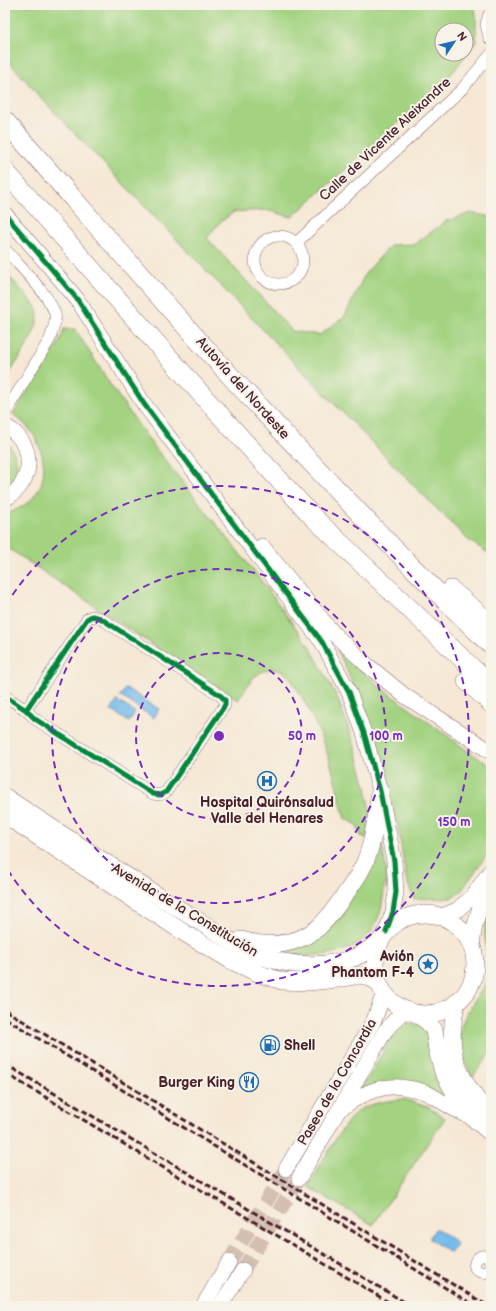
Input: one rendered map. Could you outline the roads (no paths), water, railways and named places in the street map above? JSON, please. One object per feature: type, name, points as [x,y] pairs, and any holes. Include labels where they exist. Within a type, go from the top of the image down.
[{"type":"highway","name":"Autovía del Nordeste","points":[[5,121],[230,375],[338,492],[433,589],[491,645]]},
{"type":"highway","points":[[5,171],[209,403],[313,517],[386,604],[491,703]]},
{"type":"highway","points":[[338,492],[491,624]]},
{"type":"highway","points":[[313,517],[491,686]]},
{"type":"main road","points":[[221,934],[243,941],[268,946],[292,942],[306,936],[320,926],[358,877],[368,855],[376,827],[380,791]]},
{"type":"main road","name":"Avenida de la Constitución","points":[[5,798],[221,934],[264,958],[308,965],[333,963],[356,957],[367,951],[382,937]]},
{"type":"main road","name":"Avenida de la Constitución","points":[[5,816],[186,934],[232,961],[260,974],[282,981],[308,982],[366,976],[381,988]]},
{"type":"main road","points":[[411,1012],[429,1015],[440,1013],[456,1005],[470,989],[475,975],[476,959],[472,945],[462,930],[453,922],[442,916],[426,914],[412,916],[397,923],[382,937],[375,957],[375,970],[381,988],[394,1003],[427,1021],[434,1030],[437,1050],[443,1072],[454,1092],[472,1117],[491,1133]]},
{"type":"main road","points":[[456,1005],[453,1019],[453,1049],[458,1066],[474,1096],[491,1114]]},
{"type":"street","points":[[490,12],[488,24],[491,37]]},
{"type":"street","name":"Calle de Vicente Aleixandre","points":[[296,243],[462,89],[491,54]]},
{"type":"street","points":[[5,214],[77,299],[144,404],[322,642],[349,692],[364,733],[380,791],[394,861],[396,892],[393,912],[382,937]]},
{"type":"street","points":[[278,236],[287,237],[296,243],[301,250],[303,258],[302,268],[296,276],[289,282],[279,284],[270,282],[262,277],[257,269],[255,260],[256,251],[262,243],[268,238],[278,236]]},
{"type":"street","points":[[5,250],[48,300],[55,315],[50,339],[5,413]]},
{"type":"street","points":[[5,426],[16,434],[25,446],[29,458],[27,474],[13,495],[5,499]]},
{"type":"street","points":[[165,432],[268,553],[333,633],[366,664],[405,696],[491,752]]},
{"type":"street","points":[[5,696],[26,710],[35,719],[153,794],[160,795],[166,792],[225,706],[225,700],[220,695],[100,618],[92,616],[87,619],[26,710]]},
{"type":"street","points":[[442,916],[457,910],[472,897],[491,870]]},
{"type":"street","points":[[472,945],[475,925],[481,903],[491,889]]},
{"type":"street","name":"Paseo de la Concordia","points":[[286,1169],[374,1020],[381,988]]},
{"type":"street","name":"Paseo de la Concordia","points":[[299,1178],[385,1031],[411,1012]]},
{"type":"street","points":[[339,1110],[359,1096],[368,1092],[379,1088],[401,1086],[427,1093],[460,1113],[472,1117]]},
{"type":"street","points":[[491,1262],[486,1256],[482,1256],[475,1261],[474,1266],[476,1270],[484,1273],[488,1271],[491,1266]]},
{"type":"street","points":[[203,1306],[229,1262]]},
{"type":"street","points":[[220,1306],[243,1270]]},
{"type":"water","points":[[126,688],[159,709],[154,718],[120,696]]},
{"type":"water","points":[[117,701],[135,712],[129,722],[111,710]]},
{"type":"water","points":[[435,1229],[456,1242],[457,1244],[451,1252],[447,1251],[430,1239]]},
{"type":"tunnel","points":[[229,1262],[286,1169]]},
{"type":"tunnel","points":[[243,1270],[299,1178]]},
{"type":"railway","points":[[5,1010],[488,1306]]},
{"type":"railway","points":[[5,1018],[475,1306]]},
{"type":"railway","points":[[5,1064],[411,1306]]},
{"type":"railway","points":[[5,1073],[395,1306]]},
{"type":"place","name":"Hospital Quirónsalud Valle del Henares","points":[[267,781]]},
{"type":"place","name":"Avión Phantom F-4","points":[[428,964]]},
{"type":"place","name":"Shell","points":[[270,1045]]},
{"type":"place","name":"Burger King","points":[[249,1082]]}]
